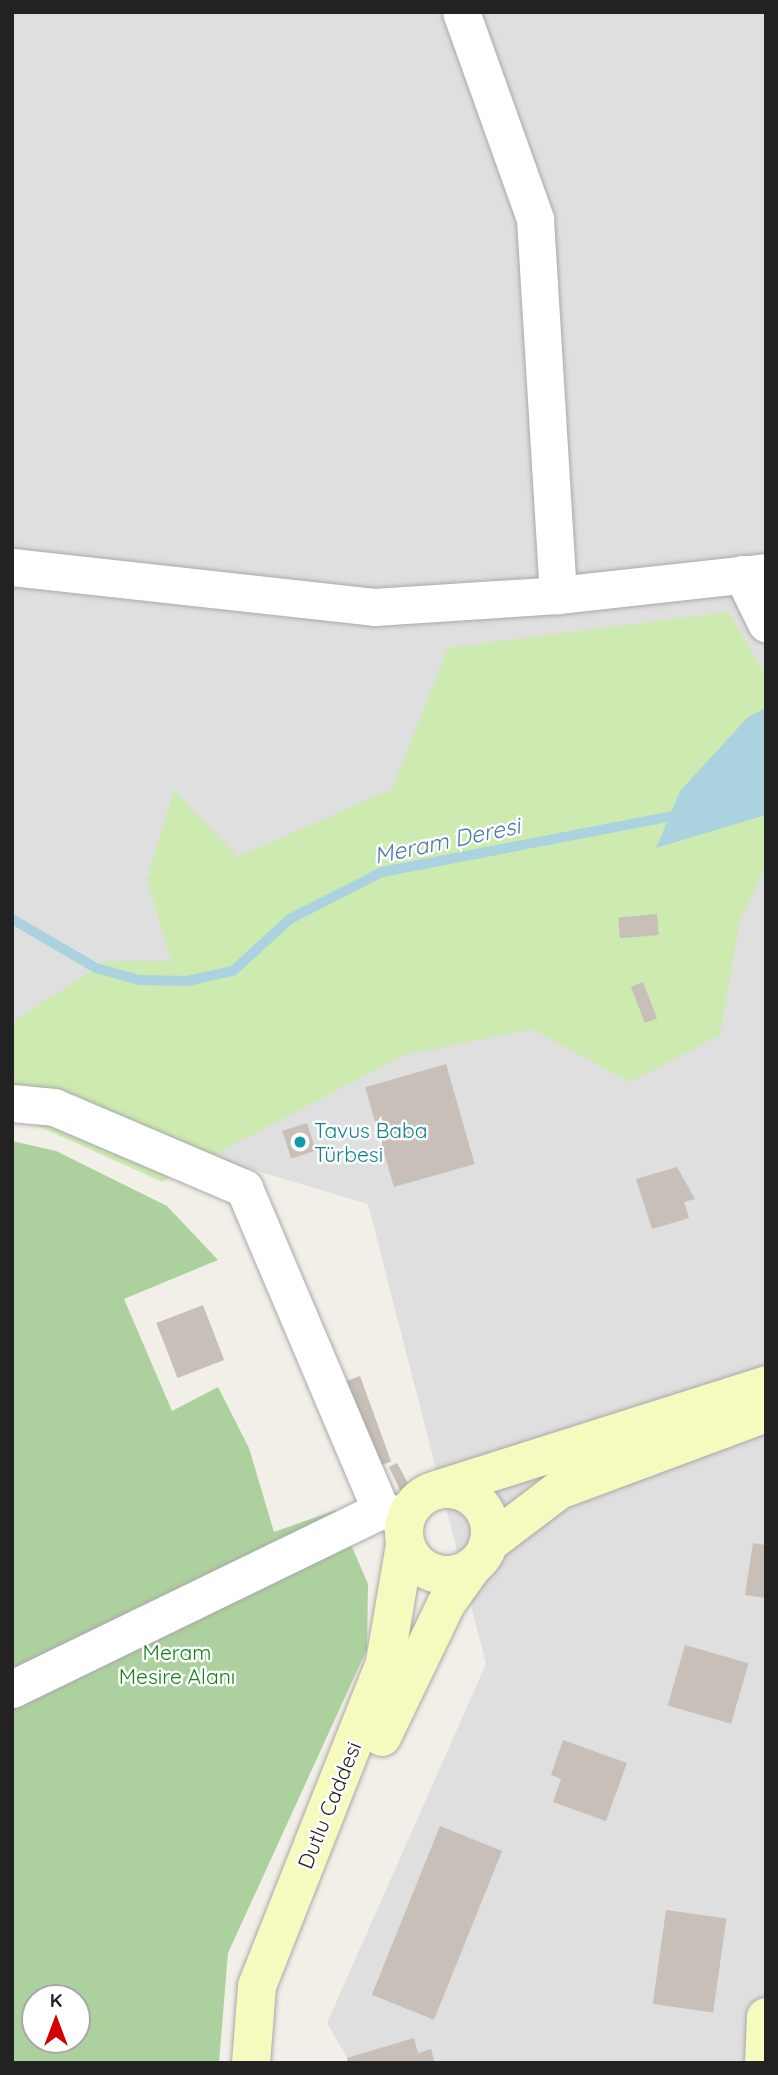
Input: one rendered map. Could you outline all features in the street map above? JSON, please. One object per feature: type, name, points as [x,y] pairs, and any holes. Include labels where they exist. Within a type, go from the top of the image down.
[{"type":"main road","points":[[439,1489],[454,1489],[480,1504],[488,1517],[481,1555],[448,1576],[434,1574],[412,1558],[398,1524],[414,1504],[439,1489],[766,1385]]},
{"type":"main road","name":"Dutlu Caddesi","points":[[265,2063],[270,2009],[285,1962],[412,1669],[481,1555],[559,1490],[766,1413]]},
{"type":"main road","name":"Dutlu Caddesi","points":[[251,2063],[257,1986],[385,1662],[398,1524]]},
{"type":"main road","points":[[764,2063],[766,2017]]},
{"type":"street","points":[[461,12],[535,219],[558,595]]},
{"type":"street","points":[[12,567],[374,607],[558,595],[754,573],[766,623]]},
{"type":"street","points":[[12,1103],[54,1107],[244,1188],[398,1524],[12,1689]]},
{"type":"shaded area","points":[[12,12],[766,12],[766,2063],[350,2063],[327,2023],[486,1664],[368,1204],[12,1098]]},
{"type":"green space","points":[[728,612],[766,676],[766,866],[740,919],[720,1035],[630,1082],[532,1029],[404,1055],[162,1182],[12,1114],[12,1022],[107,961],[171,961],[147,879],[174,790],[238,857],[392,789],[448,648]]},
{"type":"green space","name":"Meram Mesire Alanı","points":[[12,1141],[56,1151],[167,1206],[218,1260],[124,1299],[172,1411],[218,1387],[249,1448],[274,1532],[336,1510],[368,1584],[367,1649],[228,1953],[219,2063],[12,2063]]},
{"type":"water","points":[[766,708],[766,815],[656,848],[680,791],[748,717]]},
{"type":"building","points":[[657,914],[659,935],[620,938],[618,917]]},
{"type":"building","points":[[643,982],[657,1018],[645,1023],[631,987]]},
{"type":"building","points":[[446,1064],[475,1164],[394,1187],[365,1087]]},
{"type":"building","name":"Tavus Baba Türbesi","points":[[307,1123],[316,1151],[291,1159],[282,1131]]},
{"type":"building","points":[[677,1167],[695,1199],[684,1202],[689,1218],[652,1229],[636,1179]]},
{"type":"building","points":[[203,1305],[224,1360],[177,1378],[156,1323]]},
{"type":"building","points":[[360,1376],[391,1462],[373,1468],[342,1382]]},
{"type":"building","points":[[397,1463],[410,1487],[401,1492],[389,1467]]},
{"type":"building","points":[[753,1543],[766,1545],[766,1598],[745,1595]]},
{"type":"building","points":[[685,1645],[748,1663],[731,1724],[668,1706]]},
{"type":"building","points":[[563,1740],[627,1763],[606,1821],[553,1802],[561,1779],[551,1775]]},
{"type":"building","points":[[440,1826],[502,1851],[434,2020],[372,1995]]},
{"type":"building","points":[[666,1910],[726,1918],[713,2013],[653,2004]]},
{"type":"building","points":[[414,2038],[418,2053],[431,2049],[435,2063],[348,2063],[347,2058]]},
{"type":"waterway","name":"Meram Deresi","points":[[12,919],[96,968],[139,980],[187,981],[233,971],[290,919],[382,872],[682,814]]},
{"type":"place","name":"Tavus Baba Türbesi","points":[[300,1142]]}]
